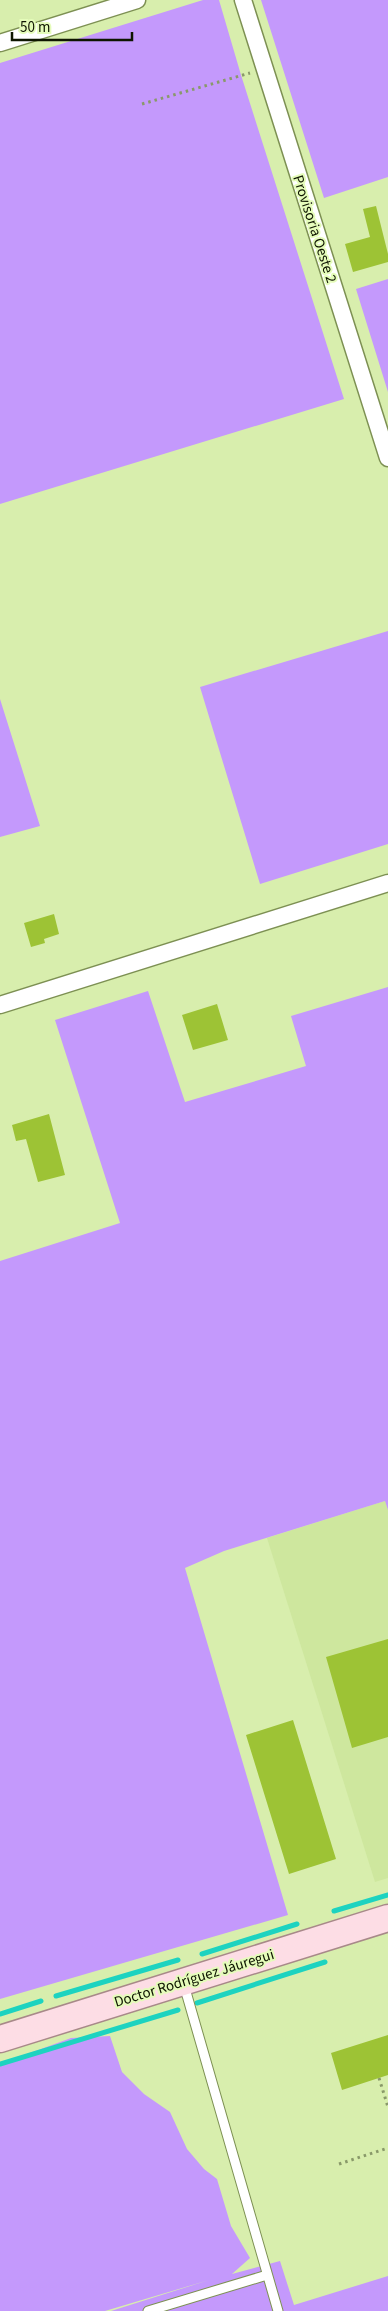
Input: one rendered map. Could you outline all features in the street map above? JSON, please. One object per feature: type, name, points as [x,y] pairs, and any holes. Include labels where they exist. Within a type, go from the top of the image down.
[{"type":"main road","name":"Doctor Rodríguez Jáuregui","points":[[0,2039],[388,1918]]},
{"type":"street","points":[[0,43],[137,0]]},
{"type":"street","name":"Provisoria Oeste 2","points":[[243,0],[388,458]]},
{"type":"street","points":[[0,1005],[388,883]]},
{"type":"lane","points":[[184,1982],[278,2311]]},
{"type":"lane","points":[[148,2311],[268,2275]]},
{"type":"path","points":[[142,104],[265,69]]},
{"type":"path","points":[[379,2078],[388,2107]]},
{"type":"path","points":[[339,2164],[388,2148]]},
{"type":"shaded area","points":[[203,0],[219,0],[344,399],[0,504],[0,63]]},
{"type":"shaded area","points":[[261,0],[388,0],[388,177],[324,198]]},
{"type":"shaded area","points":[[388,279],[388,392],[356,289]]},
{"type":"shaded area","points":[[388,631],[388,844],[260,884],[200,687]]},
{"type":"shaded area","points":[[0,699],[40,826],[0,837]]},
{"type":"shaded area","points":[[388,987],[388,1510],[385,1501],[224,1551],[185,1568],[288,1915],[0,1999],[0,1261],[120,1223],[55,1020],[148,991],[185,1102],[306,1066],[291,1016]]},
{"type":"shaded area","points":[[385,1501],[388,1510],[388,1878],[375,1882],[267,1538]]},
{"type":"shaded area","points":[[110,2036],[122,2072],[144,2094],[170,2112],[187,2149],[204,2169],[217,2179],[231,2226],[250,2258],[232,2274],[280,2261],[294,2305],[388,2276],[388,2311],[111,2311],[209,2280],[105,2311],[0,2311],[0,2064],[71,2038]]},
{"type":"building","points":[[376,206],[388,254],[388,262],[353,272],[345,244],[370,237],[363,209]]},
{"type":"building","points":[[54,914],[59,934],[44,939],[45,943],[31,947],[24,923]]},
{"type":"building","points":[[217,1004],[228,1040],[193,1050],[182,1015]]},
{"type":"building","points":[[49,1114],[65,1175],[38,1182],[26,1139],[16,1141],[12,1125]]},
{"type":"building","points":[[388,1639],[388,1737],[352,1748],[326,1657]]},
{"type":"building","points":[[293,1720],[336,1859],[289,1874],[246,1735]]},
{"type":"building","points":[[388,2035],[388,2075],[342,2090],[331,2053]]},
{"type":"waterway","points":[[334,1911],[388,1895]]},
{"type":"waterway","points":[[202,1954],[297,1924]]},
{"type":"waterway","points":[[56,1996],[178,1960]]},
{"type":"waterway","points":[[197,2003],[325,1962]]},
{"type":"waterway","points":[[0,2014],[41,2001]]},
{"type":"waterway","points":[[0,2064],[178,2010]]}]
